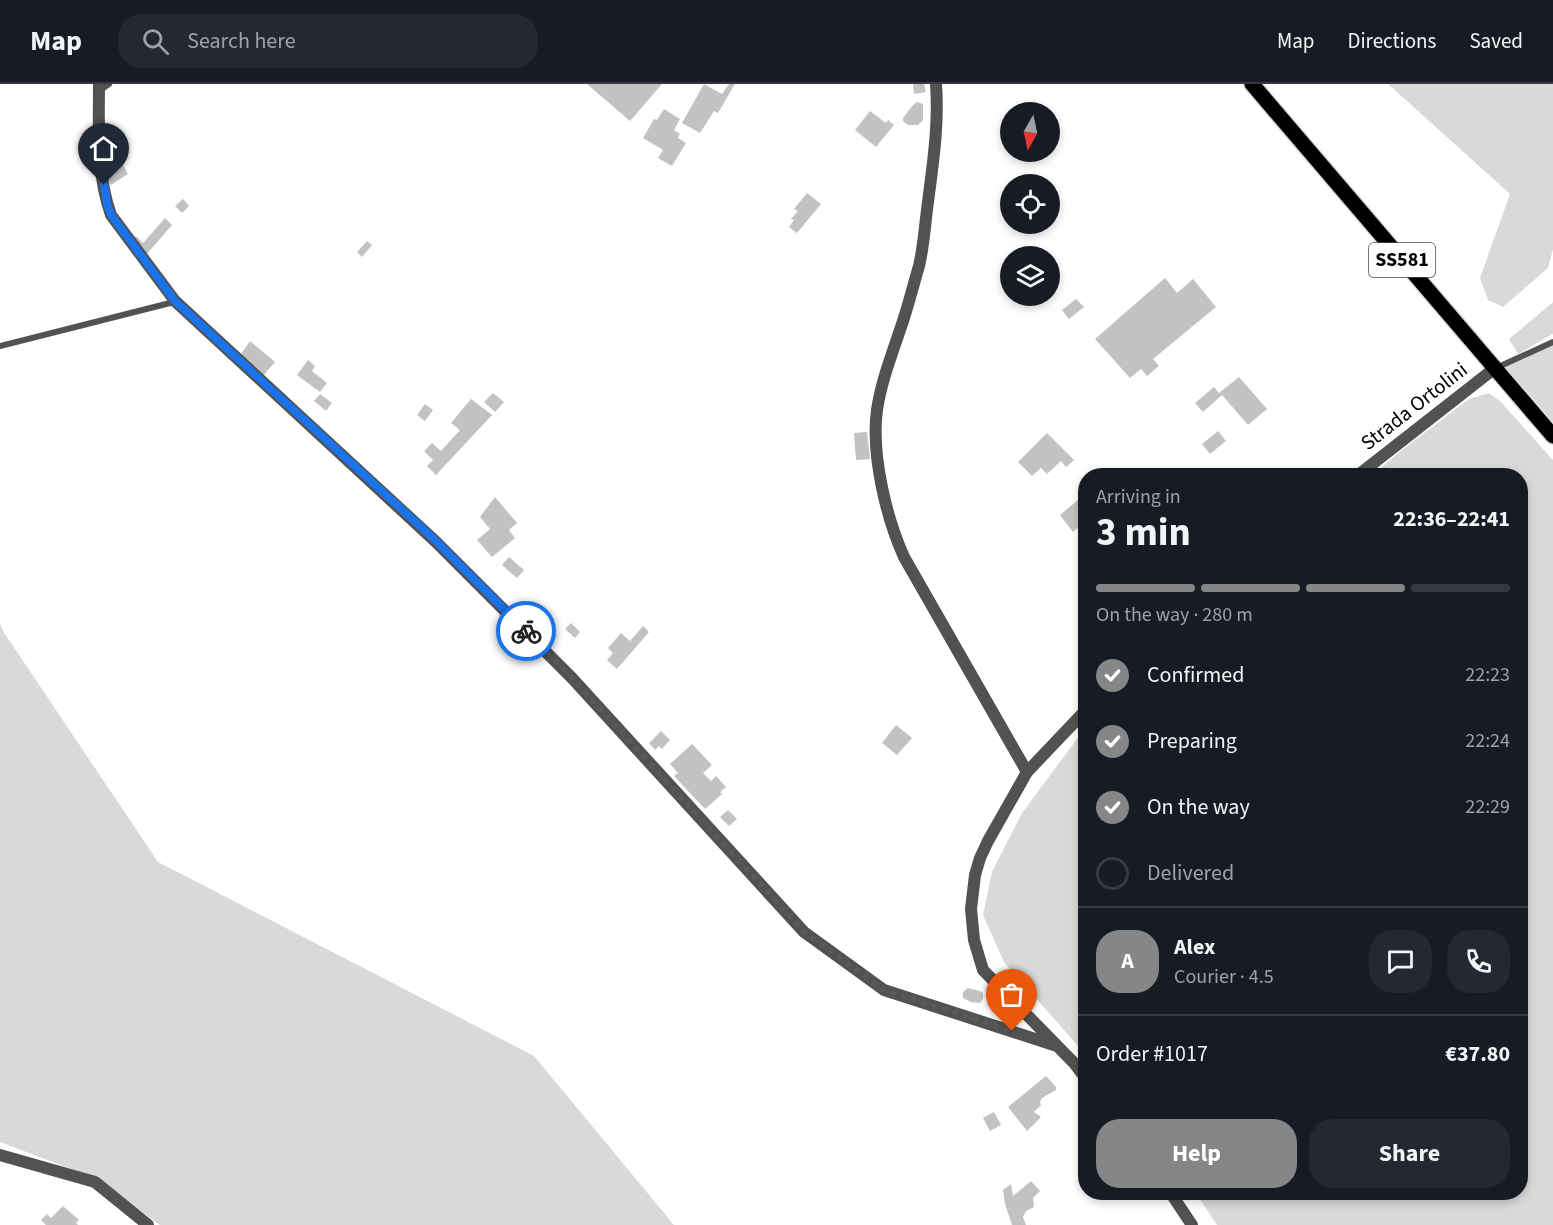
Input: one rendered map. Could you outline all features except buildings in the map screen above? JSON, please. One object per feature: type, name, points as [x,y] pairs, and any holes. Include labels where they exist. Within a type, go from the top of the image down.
[{"type":"main road","name":"SS581","points":[[1252,84],[1553,436]]},
{"type":"street","points":[[936,84],[934,159],[923,243],[917,273],[882,386],[877,411],[876,435],[879,467],[888,515],[904,557],[1027,772]]},
{"type":"street","points":[[102,86],[98,149],[111,215],[175,301],[435,540],[572,678],[804,932],[884,990],[1054,1045]]},
{"type":"street","name":"Strada Ortolini","points":[[1367,468],[1495,368]]},
{"type":"street","points":[[1078,718],[1027,772],[988,841],[975,875],[971,924],[983,970],[1078,1068]]},
{"type":"street","points":[[0,1155],[95,1182],[148,1225]]},
{"type":"street","points":[[1175,1200],[1192,1225]]},
{"type":"lane","points":[[0,346],[175,301]]},
{"type":"lane","points":[[1495,368],[1553,342]]},
{"type":"shaded area","points":[[1388,84],[1553,84],[1553,249],[1548,268],[1503,307],[1488,300],[1480,278],[1510,194]]},
{"type":"shaded area","points":[[1553,302],[1553,334],[1518,354],[1509,339]]},
{"type":"shaded area","points":[[1553,341],[1553,422],[1505,367]]},
{"type":"shaded area","points":[[1489,393],[1501,402],[1553,460],[1553,1225],[1217,1225],[1201,1200],[1528,1200],[1528,468],[1381,468],[1469,399]]},
{"type":"shaded area","points":[[0,624],[158,862],[534,1056],[674,1225],[160,1225],[95,1178],[0,1142]]},
{"type":"shaded area","points":[[1078,738],[1078,1046],[1004,962],[983,915],[992,872],[1022,813]]},
{"type":"way so far","points":[[526,631],[572,678],[804,932],[884,990],[1012,1031]]},
{"type":"route","points":[[104,185],[111,215],[175,301],[435,540],[526,631]]}]
